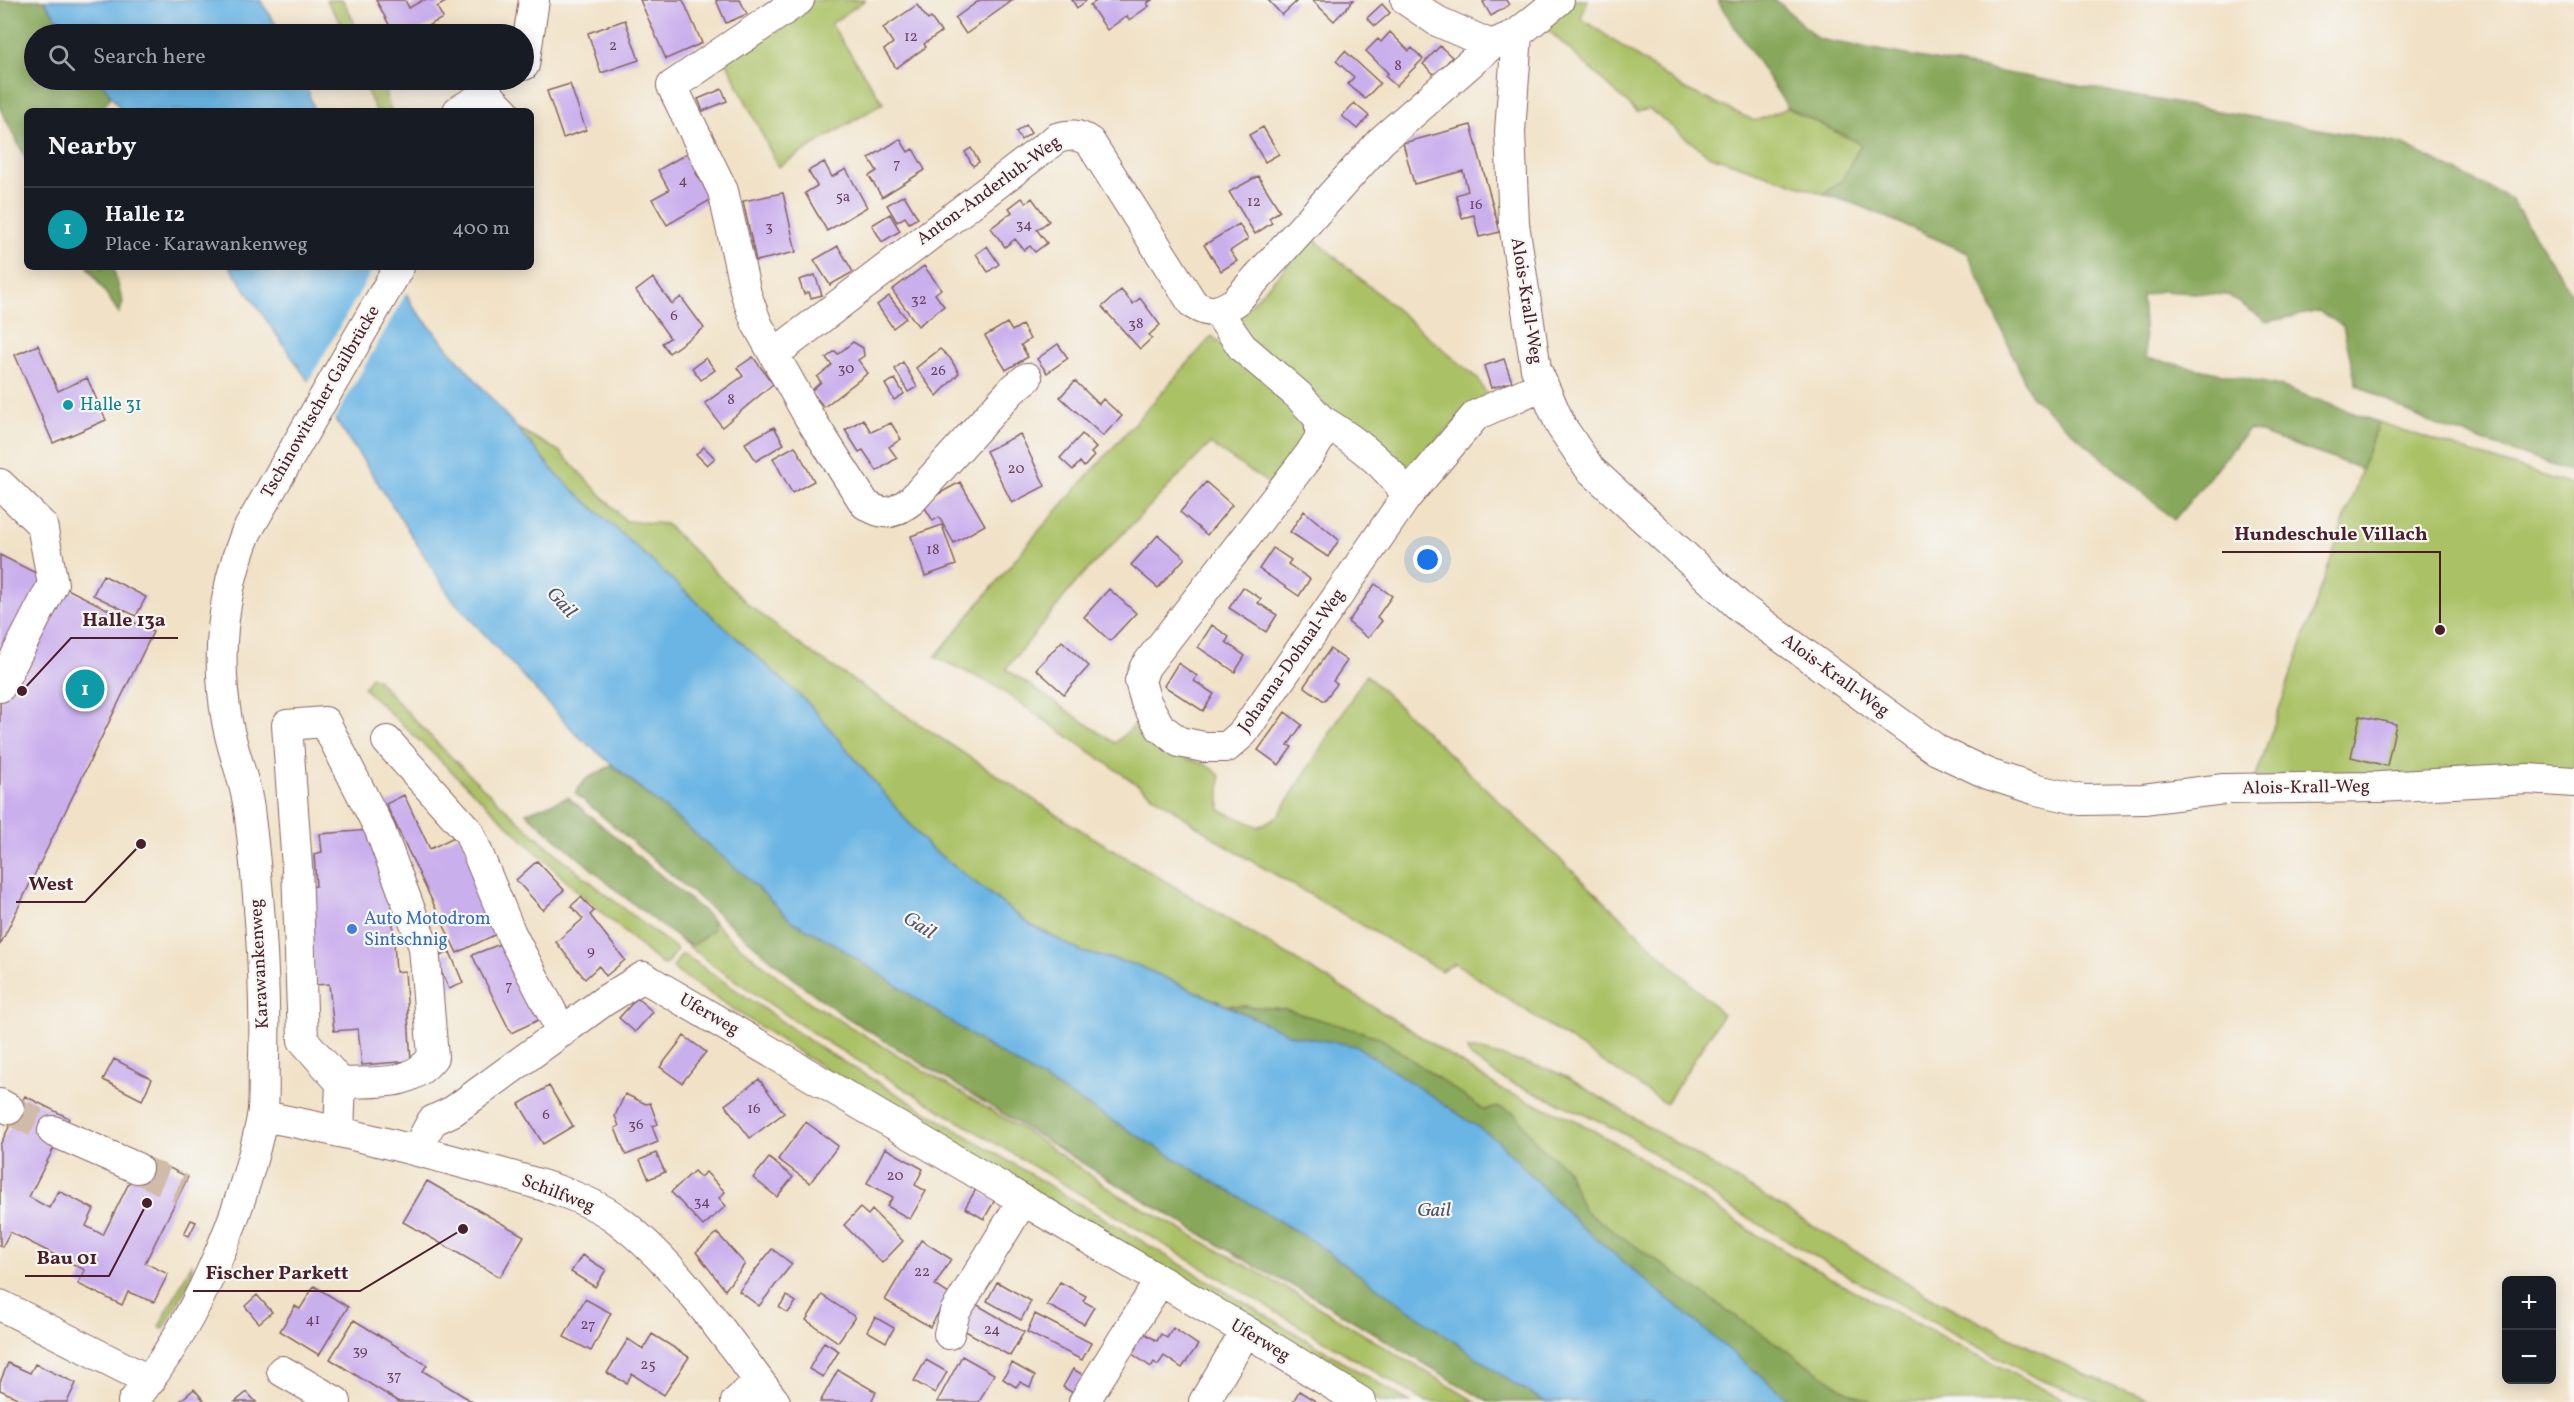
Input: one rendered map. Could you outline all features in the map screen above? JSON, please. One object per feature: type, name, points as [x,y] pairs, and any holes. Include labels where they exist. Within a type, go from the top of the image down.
[{"type":"street","points":[[530,24],[534,0]]},
{"type":"street","points":[[799,0],[672,86],[723,190],[746,294],[757,324],[809,417],[865,504],[878,513],[896,512],[912,500],[1012,390],[1027,378]]},
{"type":"street","points":[[1406,0],[1437,21],[1504,39]]},
{"type":"street","points":[[1407,496],[1395,477],[1320,419],[1298,395],[1242,347],[1224,321],[1222,310],[1235,302],[1381,141],[1504,39],[1558,0]]},
{"type":"street","name":"Alois-Krall-Weg","points":[[1504,39],[1514,224],[1536,369],[1561,426],[1590,469],[1740,607],[1937,750],[1988,774],[2037,790],[2082,800],[2143,799],[2224,789],[2379,787],[2528,779],[2574,782]]},
{"type":"street","points":[[506,108],[515,90]]},
{"type":"street","points":[[463,108],[487,94],[501,108]]},
{"type":"street","name":"Anton-Anderluh-Weg","points":[[774,354],[1047,145],[1068,134],[1081,136],[1090,142],[1193,304],[1205,312],[1222,310]]},
{"type":"street","name":"Tschinowitscher Gailbrücke","points":[[261,507],[397,270]]},
{"type":"street","name":"Johanna-Dohnal-Weg","points":[[1320,419],[1320,438],[1310,454],[1145,667],[1140,681],[1146,702],[1160,727],[1179,742],[1204,747],[1227,747],[1243,734],[1407,496],[1476,415],[1542,385]]},
{"type":"street","points":[[0,484],[42,525],[53,584],[0,687]]},
{"type":"street","name":"Karawankenweg","points":[[142,1392],[172,1348],[219,1254],[239,1202],[262,1116],[265,1017],[249,807],[227,723],[221,673],[222,625],[236,558],[261,507]]},
{"type":"street","points":[[339,1132],[341,1083],[303,1040],[297,867],[287,725],[325,722],[380,830],[424,947],[433,1057],[422,1071],[405,1079],[341,1083]]},
{"type":"street","points":[[387,741],[469,832],[511,934],[562,1032]]},
{"type":"street","points":[[254,870],[297,867]]},
{"type":"street","name":"Uferweg","points":[[416,1151],[432,1121],[453,1111],[604,1001],[643,977],[1158,1282],[1246,1331],[1361,1402]]},
{"type":"street","name":"Schilfweg","points":[[262,1116],[339,1132],[527,1180],[575,1198],[616,1218],[639,1237],[685,1287],[767,1391]]},
{"type":"street","points":[[53,1131],[137,1168]]},
{"type":"street","points":[[949,1334],[956,1312],[1023,1200]]},
{"type":"street","points":[[1084,1402],[1158,1282]]},
{"type":"street","points":[[0,1305],[142,1392]]},
{"type":"street","points":[[1204,1402],[1246,1331]]},
{"type":"street","points":[[282,1371],[336,1402]]},
{"type":"street","points":[[736,1402],[767,1391]]},
{"type":"green space","points":[[0,0],[44,0],[61,24],[24,24],[24,90],[107,90],[111,96],[103,108],[24,108],[24,155],[0,108]]},
{"type":"green space","points":[[326,0],[343,0],[355,24],[342,24]]},
{"type":"green space","points":[[813,0],[865,0],[831,24],[883,103],[778,167],[725,59]]},
{"type":"green space","points":[[1571,0],[1588,0],[1581,18],[1683,88],[1755,121],[1788,108],[1861,144],[1842,180],[1824,194],[1708,155],[1649,109],[1637,112],[1545,27]]},
{"type":"green space","points":[[1717,0],[1776,0],[1818,39],[2402,144],[2511,199],[2574,297],[2574,473],[2428,422],[2356,384],[2343,326],[2319,311],[2267,322],[2228,295],[2160,291],[2142,296],[2146,358],[2280,386],[2378,422],[2362,469],[2249,429],[2174,520],[2031,396],[1968,253],[1861,206],[1824,194],[1842,180],[1861,144],[1788,108]]},
{"type":"green space","points":[[367,90],[384,90],[390,108],[375,108]]},
{"type":"green space","points":[[1313,238],[1478,379],[1487,395],[1409,468],[1396,468],[1246,336],[1239,317]]},
{"type":"green space","points":[[90,270],[114,270],[123,303],[119,313]]},
{"type":"green space","points":[[1212,336],[1307,417],[1314,427],[1274,487],[1210,444],[1079,579],[1006,669],[1115,743],[1140,720],[1152,738],[1168,752],[1206,765],[1220,776],[1220,810],[1259,827],[1279,815],[1366,675],[1723,1014],[1666,1104],[1455,963],[1441,971],[1226,846],[994,685],[935,657],[1036,534]]},
{"type":"green space","points":[[2378,422],[2574,486],[2574,778],[2255,780]]},
{"type":"green space","points":[[517,428],[559,451],[626,521],[666,524],[749,605],[804,648],[1071,824],[1400,1023],[1502,1090],[1575,1120],[1631,1152],[1757,1235],[1843,1285],[2068,1402],[1870,1402],[1844,1389],[1731,1317],[1584,1210],[1565,1168],[1538,1145],[1515,1113],[1499,1107],[1484,1110],[1284,1009],[1226,1005],[1137,965],[1082,952],[1029,924],[928,846],[809,704],[558,476]]},
{"type":"green space","points":[[371,676],[377,679],[446,752],[520,822],[597,887],[677,949],[666,965],[661,964],[576,890],[364,688]]},
{"type":"green space","points":[[612,765],[742,873],[792,921],[833,943],[983,1043],[1309,1239],[1513,1383],[1546,1402],[1488,1402],[1314,1297],[1260,1269],[1110,1180],[841,1014],[799,983],[575,793],[586,779]]},
{"type":"green space","points":[[568,797],[709,916],[713,929],[692,945],[679,939],[622,895],[526,813]]},
{"type":"green space","points":[[712,920],[727,936],[812,1004],[1027,1132],[1121,1196],[1295,1293],[1476,1402],[1426,1402],[822,1039],[717,968],[679,939],[691,945],[713,925]]},
{"type":"green space","points":[[681,955],[685,955],[822,1049],[1410,1402],[1381,1402],[806,1057],[677,972],[673,967]]},
{"type":"green space","points":[[1226,1005],[1284,1009],[1379,1037],[1484,1110],[1499,1107],[1515,1113],[1538,1145],[1565,1167],[1584,1210],[1844,1389],[1870,1402],[1792,1402],[1577,1223],[1497,1140],[1356,1047],[1291,1035]]},
{"type":"green space","points":[[1475,1049],[1551,1070],[1568,1078],[1936,1300],[2083,1374],[2156,1402],[2099,1402],[2036,1378],[1862,1284],[1728,1206],[1630,1137],[1593,1118],[1501,1078],[1471,1057],[1467,1050]]},
{"type":"green space","points":[[192,1263],[192,1276],[164,1329],[159,1327]]},
{"type":"water","points":[[44,0],[260,0],[276,24],[61,24]]},
{"type":"water","points":[[107,90],[308,90],[313,108],[120,108]]},
{"type":"water","name":"Gail","points":[[232,270],[394,270],[414,308],[558,476],[809,704],[928,846],[1029,924],[1082,952],[1137,965],[1291,1035],[1356,1046],[1497,1140],[1577,1223],[1792,1402],[1546,1402],[1513,1383],[1309,1239],[983,1043],[833,943],[792,921],[742,873],[577,735],[452,599],[369,469]]},
{"type":"pier","points":[[372,270],[398,270],[408,290],[333,422],[307,384]]},
{"type":"building","points":[[376,0],[405,0],[409,8],[423,0],[449,0],[437,7],[443,18],[431,24],[389,24]]},
{"type":"building","points":[[640,0],[683,0],[702,43],[666,59]]},
{"type":"building","points":[[716,0],[740,0],[747,14],[726,23]]},
{"type":"building","points":[[980,0],[1013,0],[966,34],[955,18]]},
{"type":"building","points":[[1072,0],[1085,0],[1086,1],[1077,8]]},
{"type":"building","points":[[1098,0],[1152,0],[1147,3],[1149,6],[1129,20],[1127,16],[1107,30],[1090,5]]},
{"type":"building","points":[[1268,0],[1294,0],[1296,2],[1282,15]]},
{"type":"building","points":[[1312,0],[1354,0],[1334,21]]},
{"type":"building","points":[[1506,0],[1509,5],[1491,16],[1483,2]]},
{"type":"building","points":[[1382,4],[1390,13],[1375,26],[1367,18]]},
{"type":"building","points":[[917,5],[928,20],[931,18],[941,32],[924,44],[926,47],[896,68],[884,50],[893,43],[883,28]]},
{"type":"building","points":[[625,20],[639,60],[601,73],[588,33]]},
{"type":"building","points":[[1390,32],[1409,51],[1412,48],[1423,59],[1396,86],[1385,76],[1388,73],[1366,51],[1378,39],[1381,42]]},
{"type":"building","points":[[1440,46],[1452,57],[1436,76],[1423,64]]},
{"type":"building","points":[[1345,51],[1380,83],[1365,99],[1348,84],[1354,77],[1336,61]]},
{"type":"building","points":[[570,84],[586,130],[563,138],[547,91]]},
{"type":"building","points":[[722,89],[727,101],[703,111],[698,99]]},
{"type":"building","points":[[1354,103],[1369,116],[1357,129],[1342,116]]},
{"type":"building","points":[[1026,125],[1031,133],[1021,140],[1016,132]]},
{"type":"building","points":[[1471,125],[1500,232],[1479,237],[1474,215],[1462,218],[1456,195],[1468,191],[1463,171],[1414,184],[1403,143]]},
{"type":"building","points":[[1263,127],[1279,154],[1265,162],[1249,135]]},
{"type":"building","points":[[900,139],[908,152],[913,149],[925,170],[882,197],[869,176],[877,171],[869,158]]},
{"type":"building","points":[[971,148],[979,162],[973,166],[965,152]]},
{"type":"building","points":[[693,150],[704,168],[696,173],[712,199],[667,225],[652,199],[669,190],[658,170]]},
{"type":"building","points":[[824,162],[832,177],[846,169],[867,207],[827,231],[805,193],[817,186],[808,171]]},
{"type":"building","points":[[1258,176],[1280,211],[1269,218],[1272,223],[1255,234],[1229,192]]},
{"type":"building","points":[[783,193],[796,252],[756,261],[743,201]]},
{"type":"building","points":[[904,195],[918,218],[909,223],[905,217],[897,222],[887,205]]},
{"type":"building","points":[[1022,198],[1026,203],[1032,198],[1049,221],[1037,230],[1047,243],[1035,252],[1030,246],[1024,250],[1015,239],[1005,247],[991,228],[1012,212],[1009,208]]},
{"type":"building","points":[[890,214],[900,231],[882,242],[872,225]]},
{"type":"building","points":[[1239,224],[1248,239],[1230,251],[1237,261],[1221,271],[1204,245]]},
{"type":"building","points":[[838,246],[853,272],[830,285],[814,260]]},
{"type":"building","points":[[987,246],[999,264],[988,272],[976,254]]},
{"type":"building","points":[[924,266],[941,289],[935,294],[944,306],[918,326],[892,290]]},
{"type":"building","points":[[815,275],[822,295],[811,298],[809,292],[804,294],[799,280]]},
{"type":"building","points":[[653,278],[672,304],[681,297],[704,328],[669,353],[662,343],[670,338],[636,291]]},
{"type":"building","points":[[1121,290],[1133,304],[1140,298],[1160,325],[1149,335],[1152,338],[1140,349],[1102,307]]},
{"type":"building","points":[[889,296],[906,318],[893,328],[877,305]]},
{"type":"building","points":[[1007,323],[1012,331],[1022,325],[1030,339],[1021,345],[1028,357],[1006,370],[985,336]]},
{"type":"building","points":[[853,342],[863,348],[864,356],[858,360],[868,373],[824,407],[811,391],[821,382],[817,377],[832,365],[826,358],[835,351],[838,354]]},
{"type":"building","points":[[1058,344],[1068,358],[1047,373],[1037,359]]},
{"type":"building","name":"Halle 31","points":[[38,345],[58,391],[87,378],[106,420],[53,443],[15,355]]},
{"type":"building","points":[[940,349],[950,358],[959,373],[937,396],[916,368]]},
{"type":"building","points":[[753,357],[773,384],[722,427],[705,403],[743,376],[737,368]]},
{"type":"building","points":[[706,358],[715,370],[701,380],[692,368]]},
{"type":"building","points":[[1504,359],[1512,382],[1491,388],[1484,366]]},
{"type":"building","points":[[903,362],[917,387],[908,392],[895,369]]},
{"type":"building","points":[[895,379],[904,394],[894,400],[885,384]]},
{"type":"building","points":[[1075,381],[1099,404],[1103,399],[1122,416],[1103,436],[1060,397]]},
{"type":"building","points":[[863,419],[871,432],[891,423],[901,439],[889,447],[897,458],[877,471],[863,450],[859,452],[845,430]]},
{"type":"building","points":[[774,427],[784,444],[756,461],[745,443]]},
{"type":"building","points":[[1020,434],[1045,486],[1012,503],[986,451]]},
{"type":"building","points":[[1082,434],[1096,448],[1091,453],[1094,456],[1084,467],[1080,462],[1073,470],[1060,458]]},
{"type":"building","points":[[795,446],[814,481],[792,493],[773,458]]},
{"type":"building","points":[[704,447],[715,458],[707,465],[696,454]]},
{"type":"building","points":[[960,482],[985,525],[954,543],[939,517],[933,521],[922,503]]},
{"type":"building","points":[[1206,482],[1232,505],[1207,535],[1180,512]]},
{"type":"building","points":[[1304,511],[1339,540],[1328,557],[1290,532]]},
{"type":"building","points":[[942,525],[956,565],[925,576],[911,536]]},
{"type":"building","points":[[1158,535],[1185,558],[1158,588],[1131,565]]},
{"type":"building","points":[[1273,548],[1291,560],[1288,564],[1310,579],[1299,596],[1259,569]]},
{"type":"building","points":[[0,555],[153,632],[0,945]]},
{"type":"building","points":[[103,575],[146,597],[136,616],[93,595]]},
{"type":"building","points":[[1375,584],[1392,596],[1377,617],[1382,621],[1368,638],[1348,622]]},
{"type":"building","points":[[1243,587],[1261,599],[1258,603],[1277,615],[1266,632],[1229,608]]},
{"type":"building","points":[[1109,589],[1136,613],[1110,641],[1084,617]]},
{"type":"building","points":[[1212,625],[1229,637],[1226,642],[1245,656],[1235,672],[1198,647]]},
{"type":"building","points":[[1062,641],[1089,666],[1064,694],[1036,669]]},
{"type":"building","points":[[1330,649],[1347,661],[1333,681],[1337,684],[1324,701],[1304,686]]},
{"type":"building","points":[[1178,663],[1197,676],[1194,681],[1214,694],[1203,711],[1164,686]]},
{"type":"building","points":[[1285,712],[1302,725],[1288,745],[1292,747],[1279,765],[1258,750]]},
{"type":"building","points":[[2360,716],[2396,724],[2387,766],[2351,757]]},
{"type":"building","points":[[404,795],[430,849],[460,834],[505,930],[457,953],[386,804]]},
{"type":"building","name":"Auto Motodrom Sintschnig","points":[[370,830],[390,882],[396,972],[405,971],[411,1061],[362,1065],[358,1029],[334,1031],[329,984],[315,985],[307,888],[316,886],[314,854],[322,852],[320,834]]},
{"type":"building","points":[[537,861],[564,890],[543,910],[516,880]]},
{"type":"building","points":[[581,897],[594,911],[590,915],[625,960],[606,976],[599,966],[585,979],[556,942],[583,919],[571,906]]},
{"type":"building","points":[[508,941],[545,1017],[511,1033],[472,955]]},
{"type":"building","points":[[450,952],[463,983],[449,989],[435,958]]},
{"type":"building","points":[[637,998],[653,1012],[635,1032],[619,1018]]},
{"type":"building","points":[[684,1036],[706,1052],[682,1083],[660,1067]]},
{"type":"building","points":[[114,1059],[152,1079],[142,1100],[103,1080]]},
{"type":"building","points":[[759,1079],[784,1113],[750,1138],[725,1105]]},
{"type":"building","points":[[549,1086],[573,1126],[543,1144],[519,1104]]},
{"type":"building","points":[[625,1094],[646,1104],[650,1103],[658,1124],[652,1126],[658,1142],[626,1155],[615,1128],[619,1126],[615,1116]]},
{"type":"building","points":[[25,1096],[69,1118],[29,1197],[49,1208],[59,1191],[94,1209],[86,1226],[103,1235],[143,1155],[188,1177],[145,1263],[168,1274],[154,1302],[128,1292],[122,1305],[78,1284],[85,1270],[10,1232],[2,1247],[0,1246],[0,1145]]},
{"type":"building","points":[[806,1122],[838,1146],[810,1183],[778,1159]]},
{"type":"building","points":[[885,1148],[923,1169],[915,1185],[926,1191],[910,1219],[887,1206],[893,1197],[867,1183]]},
{"type":"building","points":[[656,1153],[665,1172],[649,1179],[640,1160]]},
{"type":"building","points":[[769,1158],[793,1177],[777,1197],[753,1178]]},
{"type":"building","points":[[694,1171],[700,1177],[706,1172],[725,1192],[719,1198],[726,1206],[703,1226],[671,1192]]},
{"type":"building","points":[[427,1181],[524,1236],[500,1277],[403,1222]]},
{"type":"building","points":[[976,1189],[995,1200],[984,1219],[965,1208]]},
{"type":"building","points":[[860,1208],[868,1215],[872,1210],[903,1241],[882,1263],[844,1225]]},
{"type":"building","points":[[191,1220],[196,1222],[189,1236],[184,1234]]},
{"type":"building","points":[[717,1233],[745,1264],[725,1290],[696,1252]]},
{"type":"building","points":[[921,1240],[951,1259],[935,1285],[949,1294],[930,1327],[885,1300]]},
{"type":"building","points":[[772,1249],[792,1264],[759,1306],[739,1291]]},
{"type":"building","points":[[582,1255],[606,1270],[595,1287],[571,1272]]},
{"type":"building","points":[[997,1282],[1031,1301],[1021,1320],[987,1301]]},
{"type":"building","points":[[1060,1282],[1086,1296],[1083,1301],[1094,1307],[1084,1324],[1047,1305]]},
{"type":"building","points":[[314,1286],[348,1307],[319,1355],[280,1331],[295,1306],[300,1309]]},
{"type":"building","points":[[257,1295],[272,1312],[259,1323],[245,1306]]},
{"type":"building","points":[[822,1295],[855,1317],[838,1342],[806,1320]]},
{"type":"building","points":[[787,1296],[796,1302],[788,1313],[779,1307]]},
{"type":"building","points":[[585,1299],[611,1313],[591,1351],[564,1337]]},
{"type":"building","points":[[974,1303],[1024,1332],[1010,1356],[960,1328]]},
{"type":"building","points":[[1035,1314],[1091,1343],[1082,1360],[1027,1332]]},
{"type":"building","points":[[875,1317],[894,1328],[886,1342],[867,1331]]},
{"type":"building","points":[[354,1320],[427,1365],[423,1371],[473,1402],[399,1402],[330,1359]]},
{"type":"building","points":[[1173,1328],[1198,1345],[1182,1368],[1164,1356],[1158,1365],[1154,1362],[1151,1367],[1128,1351],[1141,1331],[1157,1341],[1161,1334],[1167,1338]]},
{"type":"building","points":[[652,1334],[689,1357],[664,1395],[632,1374],[627,1383],[607,1373],[628,1339],[643,1349]]},
{"type":"building","points":[[824,1342],[839,1351],[823,1377],[809,1369]]},
{"type":"building","points":[[962,1356],[994,1374],[979,1402],[937,1402]]},
{"type":"building","points":[[926,1360],[947,1372],[935,1393],[914,1381]]},
{"type":"building","points":[[8,1363],[30,1373],[35,1364],[76,1383],[67,1402],[26,1402],[0,1390],[0,1382]]},
{"type":"building","points":[[1012,1363],[1035,1376],[1030,1387],[1020,1382],[1016,1387],[1003,1379]]},
{"type":"building","points":[[1073,1369],[1083,1375],[1073,1393],[1063,1387]]},
{"type":"building","points":[[838,1370],[876,1392],[871,1402],[820,1402]]},
{"type":"building","points":[[194,1389],[205,1402],[179,1402]]},
{"type":"building","points":[[1299,1391],[1317,1402],[1293,1402]]},
{"type":"building","points":[[247,1392],[256,1402],[235,1402]]},
{"type":"tunnel","points":[[9,1109],[53,1131]]},
{"type":"tunnel","points":[[137,1168],[182,1189]]},
{"type":"place","name":"Halle 31","points":[[68,405]]},
{"type":"place","name":"Hundeschule Villach","points":[[2440,630]]},
{"type":"place","name":"Halle 12","points":[[85,689]]},
{"type":"place","name":"Halle 13a","points":[[22,691]]},
{"type":"place","name":"West","points":[[141,844]]},
{"type":"place","name":"Auto Motodrom Sintschnig","points":[[352,929]]},
{"type":"place","name":"Bau 01","points":[[147,1203]]},
{"type":"place","name":"Fischer Parkett","points":[[463,1229]]}]
